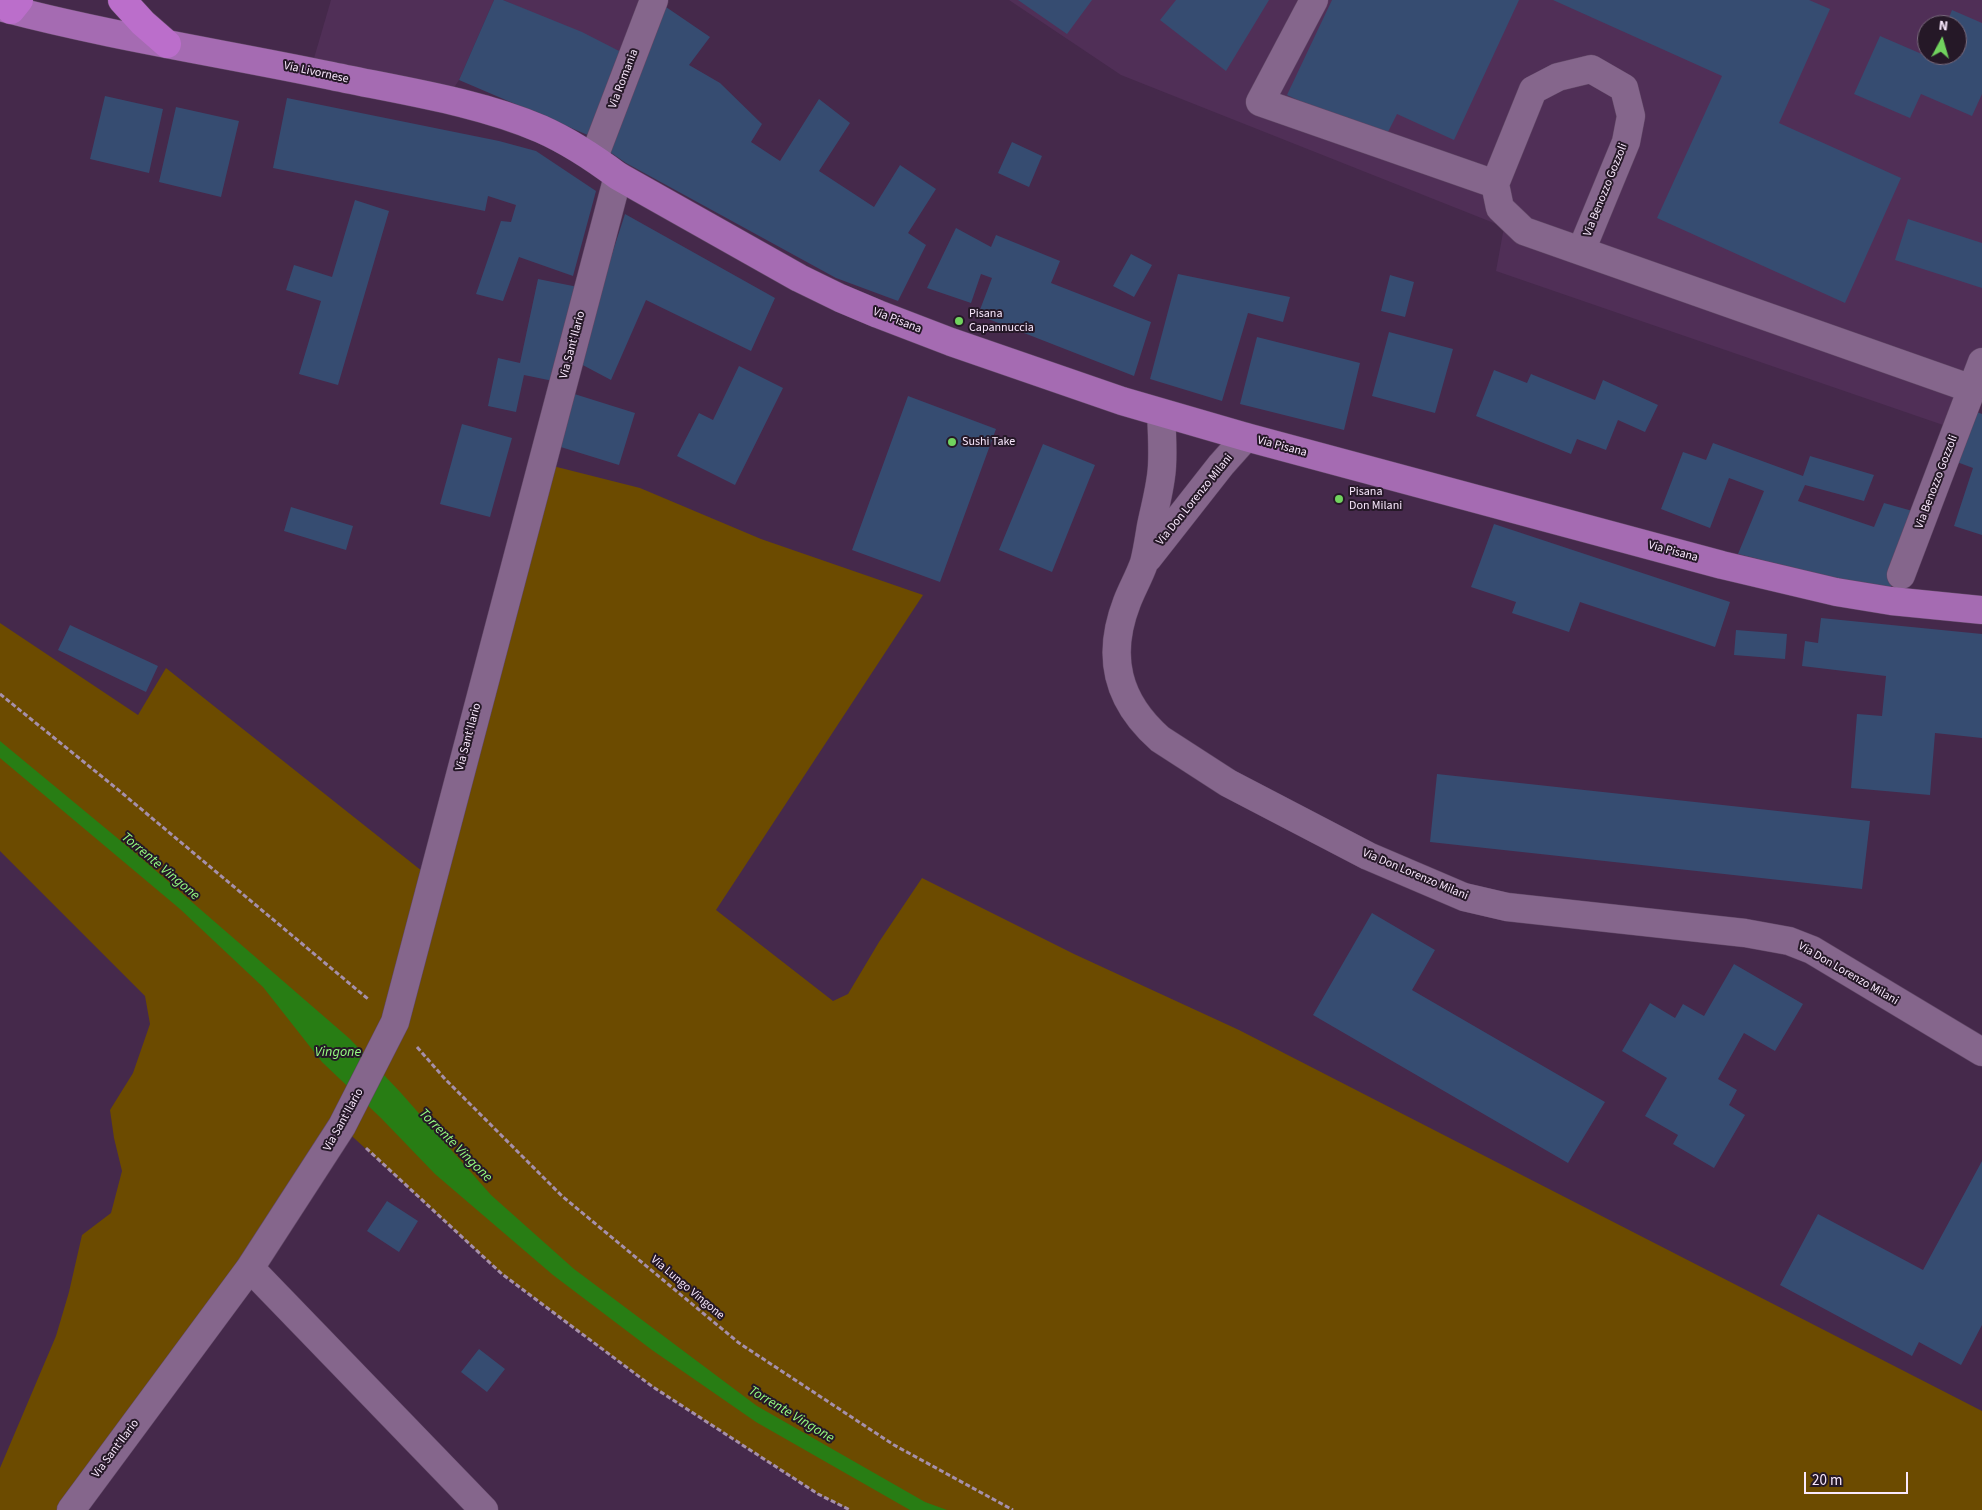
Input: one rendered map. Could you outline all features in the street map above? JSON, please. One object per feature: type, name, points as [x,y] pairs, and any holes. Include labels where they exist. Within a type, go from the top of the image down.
[{"type":"highway","points":[[122,0],[143,23],[167,44]]},
{"type":"main road","name":"Via Livornese","points":[[8,4],[167,44],[419,94],[490,111],[542,130],[594,157],[618,176]]},
{"type":"main road","name":"Via Pisana","points":[[618,176],[799,278],[870,311],[950,342],[1161,413],[1246,438],[1722,566],[1817,588],[1891,601],[1982,610]]},
{"type":"street","name":"Via Romania","points":[[594,157],[654,0]]},
{"type":"street","points":[[1314,0],[1260,102],[1495,184]]},
{"type":"street","name":"Via Benozzo Gozzoli","points":[[1581,251],[1626,142],[1631,116],[1624,88],[1591,69],[1558,77],[1533,90],[1495,184],[1500,208],[1524,231],[1972,389]]},
{"type":"street","name":"Via Sant'Ilario","points":[[71,1510],[250,1268],[342,1126],[395,1022],[618,176]]},
{"type":"street","name":"Via Benozzo Gozzoli","points":[[1901,575],[1982,362]]},
{"type":"street","name":"Via Don Lorenzo Milani","points":[[1161,413],[1162,468],[1144,563],[1126,603],[1120,624],[1116,657],[1122,690],[1130,706],[1160,739],[1228,783],[1368,856],[1464,897],[1507,907],[1744,933],[1789,941],[1812,950],[1982,1052]]},
{"type":"street","name":"Via Don Lorenzo Milani","points":[[1144,563],[1221,465],[1246,438]]},
{"type":"street","points":[[250,1268],[484,1510]]},
{"type":"path","name":"Via Lungo Vingone","points":[[0,694],[116,788],[395,1022],[445,1079],[562,1196],[739,1343],[894,1445],[1013,1510]]},
{"type":"path","points":[[342,1126],[502,1274],[653,1387],[818,1494],[850,1510]]},
{"type":"shaded area","points":[[331,0],[494,0],[459,80],[446,100],[310,72]]},
{"type":"shaded area","points":[[503,0],[648,0],[625,54]]},
{"type":"shaded area","points":[[1009,0],[1982,0],[1982,361],[1946,426],[1496,271],[1504,227],[1121,75]]},
{"type":"shaded area","points":[[541,463],[640,488],[761,539],[923,595],[716,910],[833,1001],[848,994],[879,942],[922,878],[1074,954],[1239,1030],[1982,1411],[1982,1510],[850,1510],[818,1494],[653,1387],[502,1274],[342,1127],[71,1510],[0,1510],[0,1468],[56,1336],[69,1292],[82,1235],[111,1213],[122,1171],[110,1110],[133,1073],[150,1024],[145,996],[0,851],[0,623],[138,715],[166,668],[432,879]]},
{"type":"water","name":"Vingone","points":[[0,741],[133,851],[350,1039],[401,1093],[491,1195],[574,1269],[757,1406],[925,1502],[947,1510],[910,1510],[756,1422],[652,1350],[553,1275],[435,1174],[381,1118],[322,1062],[263,987],[180,909],[0,758]]},
{"type":"building","points":[[494,0],[503,0],[582,32],[625,54],[590,136],[459,80]]},
{"type":"building","points":[[1018,0],[1092,0],[1067,34]]},
{"type":"building","points":[[1176,0],[1269,0],[1226,71],[1160,20]]},
{"type":"building","points":[[1332,0],[1519,0],[1454,140],[1397,114],[1384,140],[1287,95]]},
{"type":"building","points":[[1553,0],[1809,0],[1830,9],[1779,123],[1901,178],[1845,303],[1657,218],[1722,76]]},
{"type":"building","points":[[666,7],[710,37],[689,65],[720,83],[762,124],[751,142],[780,161],[819,99],[850,123],[819,171],[874,207],[900,165],[936,189],[908,233],[926,245],[898,301],[836,278],[626,163],[601,146],[653,41]]},
{"type":"building","points":[[1952,10],[1964,15],[1950,15]]},
{"type":"building","points":[[1967,16],[1982,23],[1982,94],[1972,116],[1921,94],[1910,118],[1854,94],[1880,36],[1917,52],[1917,65],[1967,65]]},
{"type":"building","points":[[105,96],[163,109],[149,173],[90,159]]},
{"type":"building","points":[[287,98],[499,141],[536,151],[596,191],[573,276],[519,257],[503,301],[476,294],[501,221],[511,222],[516,205],[488,196],[485,211],[273,168]]},
{"type":"building","points":[[176,107],[239,121],[221,197],[159,182]]},
{"type":"building","points":[[1012,142],[1042,156],[1029,187],[998,173]]},
{"type":"building","points":[[355,200],[389,211],[338,385],[299,374],[321,301],[286,290],[294,265],[332,277]]},
{"type":"building","points":[[625,214],[775,298],[751,351],[646,300],[611,380],[577,362]]},
{"type":"building","points":[[1908,219],[1982,243],[1982,288],[1895,260]]},
{"type":"building","points":[[956,228],[991,247],[996,235],[1060,261],[1051,283],[1151,322],[1134,376],[978,315],[992,278],[981,274],[971,303],[927,288]]},
{"type":"building","points":[[1131,254],[1152,265],[1134,297],[1113,286]]},
{"type":"building","points":[[1178,274],[1290,297],[1283,322],[1248,313],[1222,401],[1150,379]]},
{"type":"building","points":[[1390,275],[1414,282],[1405,317],[1381,311]]},
{"type":"building","points":[[538,279],[578,287],[558,382],[524,375],[516,412],[488,406],[498,358],[520,363]]},
{"type":"building","points":[[1389,332],[1453,349],[1435,413],[1372,396]]},
{"type":"building","points":[[1257,337],[1360,363],[1344,430],[1240,404]]},
{"type":"building","points":[[739,366],[783,388],[735,485],[677,456],[699,413],[713,420]]},
{"type":"building","points":[[1494,370],[1527,383],[1531,374],[1595,400],[1603,380],[1658,405],[1645,432],[1618,420],[1606,450],[1577,439],[1571,454],[1476,416]]},
{"type":"building","points":[[568,392],[635,413],[619,465],[551,444]]},
{"type":"building","points":[[908,396],[996,429],[940,582],[852,550]]},
{"type":"building","points":[[1974,411],[1982,414],[1982,535],[1954,526],[1973,468],[1957,462]]},
{"type":"building","points":[[462,424],[512,438],[490,517],[440,504]]},
{"type":"building","points":[[1713,443],[1803,476],[1810,456],[1874,475],[1864,501],[1805,485],[1798,501],[1874,527],[1884,503],[1916,512],[1889,592],[1738,554],[1764,491],[1729,478],[1710,528],[1661,509],[1683,452],[1706,460]]},
{"type":"building","points":[[1043,444],[1095,465],[1052,572],[999,550]]},
{"type":"building","points":[[291,507],[353,526],[346,550],[284,531]]},
{"type":"building","points":[[1494,524],[1730,602],[1715,647],[1580,602],[1569,632],[1512,613],[1516,602],[1471,587]]},
{"type":"building","points":[[1821,618],[1982,634],[1982,738],[1935,733],[1930,795],[1851,788],[1857,714],[1882,716],[1886,676],[1802,666],[1805,641],[1818,643]]},
{"type":"building","points":[[70,625],[158,666],[146,692],[58,650]]},
{"type":"building","points":[[1736,630],[1787,634],[1785,659],[1734,655]]},
{"type":"building","points":[[1437,774],[1870,821],[1862,889],[1430,842]]},
{"type":"building","points":[[1372,913],[1435,950],[1412,990],[1605,1102],[1568,1163],[1313,1015]]},
{"type":"building","points":[[1734,964],[1803,1004],[1775,1051],[1744,1033],[1718,1079],[1737,1090],[1729,1105],[1745,1115],[1714,1168],[1673,1144],[1678,1135],[1645,1116],[1667,1078],[1622,1051],[1650,1003],[1675,1018],[1683,1004],[1704,1016]]},
{"type":"building","points":[[1982,1161],[1982,1325],[1961,1365],[1919,1342],[1912,1356],[1780,1285],[1818,1214],[1923,1270]]},
{"type":"building","points":[[387,1201],[418,1221],[399,1252],[367,1231]]},
{"type":"building","points":[[479,1349],[505,1369],[487,1392],[461,1372]]},
{"type":"place","name":"Pisana Capannuccia","points":[[959,321]]},
{"type":"place","name":"Sushi Take","points":[[952,442]]},
{"type":"place","name":"Pisana Don Milani","points":[[1339,499]]},
{"type":"water label","name":"Torrente Vingone","points":[[160,867]]},
{"type":"water label","name":"Torrente Vingone","points":[[455,1146]]},
{"type":"water label","name":"Torrente Vingone","points":[[791,1415]]}]
